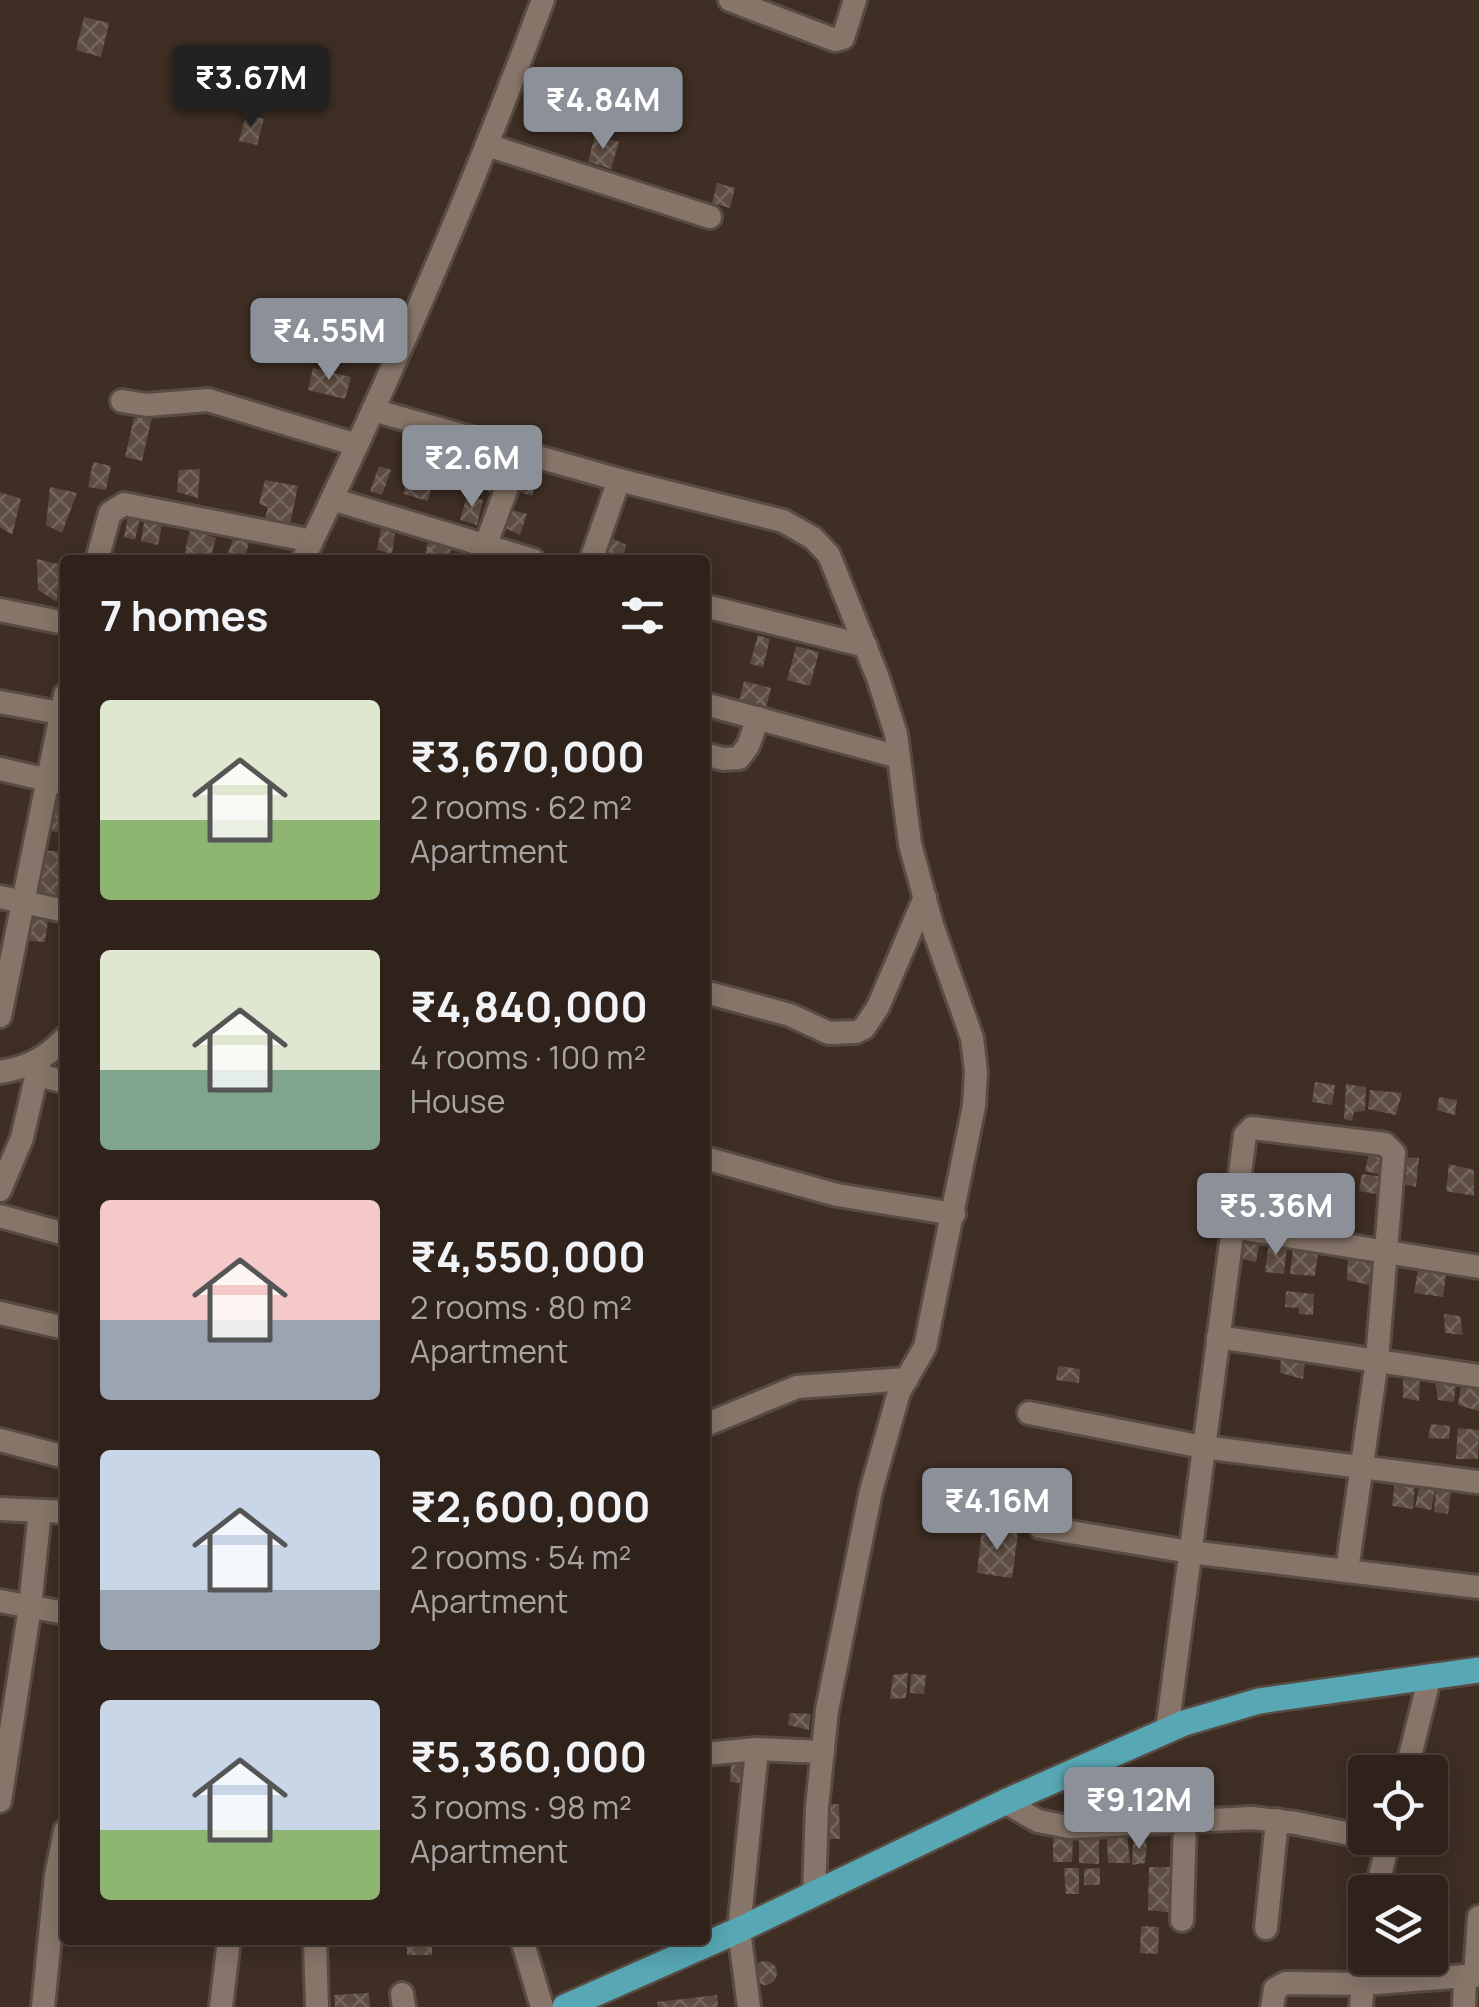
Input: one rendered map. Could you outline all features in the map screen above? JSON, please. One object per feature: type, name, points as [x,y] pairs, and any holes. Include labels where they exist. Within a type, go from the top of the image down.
[{"type":"main road","points":[[710,1938],[740,1930],[1005,1802],[1223,1709],[1259,1700],[1479,1670]]},
{"type":"main road","points":[[565,2007],[666,1950]]},
{"type":"street","points":[[99,555],[110,513],[124,504],[308,550],[487,145],[543,0]]},
{"type":"street","points":[[730,0],[835,40],[847,32],[854,0]]},
{"type":"street","points":[[487,145],[710,218]]},
{"type":"street","points":[[122,401],[147,405],[208,400],[357,445]]},
{"type":"street","points":[[373,410],[799,528],[828,555],[866,646],[896,734],[910,844],[966,1016],[976,1072],[974,1106],[924,1347],[899,1392],[871,1490],[827,1710],[817,1807],[814,1894]]},
{"type":"street","points":[[332,499],[483,552],[520,452]]},
{"type":"street","points":[[593,555],[619,480]]},
{"type":"street","points":[[710,607],[866,646]]},
{"type":"street","points":[[0,610],[60,622]]},
{"type":"street","points":[[0,702],[60,707]]},
{"type":"street","points":[[710,705],[899,757]]},
{"type":"street","points":[[710,755],[740,758],[758,718]]},
{"type":"street","points":[[0,1016],[24,902],[56,782],[60,744]]},
{"type":"street","points":[[0,769],[56,782]]},
{"type":"street","points":[[0,897],[60,911]]},
{"type":"street","points":[[710,993],[790,1015],[829,1032],[856,1032],[864,1028],[878,1007],[925,897]]},
{"type":"street","points":[[0,1190],[22,1138],[39,1068],[60,1044]]},
{"type":"street","points":[[0,1072],[39,1068],[60,1079]]},
{"type":"street","points":[[1167,1731],[1244,1135],[1252,1128],[1385,1144],[1392,1148],[1395,1158],[1377,1360],[1347,1570]]},
{"type":"street","points":[[710,1159],[837,1195],[954,1214]]},
{"type":"street","points":[[0,1216],[60,1233]]},
{"type":"street","points":[[1232,1228],[1479,1267]]},
{"type":"street","points":[[0,1313],[60,1327]]},
{"type":"street","points":[[1218,1337],[1479,1376]]},
{"type":"street","points":[[710,1422],[797,1387],[907,1378]]},
{"type":"street","points":[[1028,1413],[1203,1447],[1479,1482]]},
{"type":"street","points":[[0,1440],[60,1456]]},
{"type":"street","points":[[0,1509],[60,1512]]},
{"type":"street","points":[[0,1800],[6,1717],[30,1607],[40,1511]]},
{"type":"street","points":[[1040,1527],[1190,1552],[1479,1587]]},
{"type":"street","points":[[0,1601],[60,1611]]},
{"type":"street","points":[[1410,1755],[1430,1676]]},
{"type":"street","points":[[710,1754],[757,1749],[823,1752]]},
{"type":"street","points":[[749,2007],[740,1930],[757,1749]]},
{"type":"street","points":[[1005,1802],[1038,1821],[1069,1827],[1252,1818],[1348,1833]]},
{"type":"street","points":[[1182,1920],[1186,1820]]},
{"type":"street","points":[[1266,1928],[1276,1820]]},
{"type":"street","points":[[43,2007],[60,1883]]},
{"type":"street","points":[[1464,2007],[1473,1976],[1479,1917]]},
{"type":"street","points":[[220,2007],[228,1945]]},
{"type":"street","points":[[315,1945],[317,2007]]},
{"type":"street","points":[[523,1945],[542,2007]]},
{"type":"street","points":[[1272,2007],[1276,1988],[1286,1983],[1361,1996],[1473,1976]]},
{"type":"building","points":[[84,17],[109,23],[101,57],[76,50]]},
{"type":"building","points":[[246,114],[264,119],[257,145],[239,141]]},
{"type":"building","points":[[595,135],[619,142],[611,169],[588,162]]},
{"type":"building","points":[[717,183],[735,188],[730,208],[712,203]]},
{"type":"building","points":[[313,368],[351,377],[345,399],[308,390]]},
{"type":"building","points":[[152,417],[142,461],[125,457],[134,418]]},
{"type":"building","points":[[425,441],[437,442],[435,462],[422,461]]},
{"type":"building","points":[[469,460],[496,467],[491,492],[463,484]]},
{"type":"building","points":[[93,462],[111,466],[106,490],[88,487]]},
{"type":"building","points":[[379,466],[391,470],[382,495],[370,491]]},
{"type":"building","points":[[200,469],[198,498],[177,492],[179,470]]},
{"type":"building","points":[[521,469],[539,476],[532,496],[513,490]]},
{"type":"building","points":[[408,475],[433,482],[428,501],[403,494]]},
{"type":"building","points":[[265,480],[298,486],[288,534],[263,526],[268,507],[259,504]]},
{"type":"building","points":[[50,487],[77,493],[62,533],[46,525]]},
{"type":"building","points":[[0,492],[21,499],[12,535],[0,527]]},
{"type":"building","points":[[467,496],[483,500],[477,525],[460,520]]},
{"type":"building","points":[[508,509],[527,514],[520,535],[503,527]]},
{"type":"building","points":[[129,512],[141,514],[135,540],[124,537]]},
{"type":"building","points":[[145,516],[163,520],[158,545],[141,541]]},
{"type":"building","points":[[381,528],[395,534],[392,554],[377,550]]},
{"type":"building","points":[[190,529],[216,538],[211,555],[184,555]]},
{"type":"building","points":[[235,534],[250,540],[245,555],[228,553]]},
{"type":"building","points":[[608,536],[626,545],[624,555],[601,555]]},
{"type":"building","points":[[428,541],[452,546],[449,555],[425,555]]},
{"type":"building","points":[[37,559],[59,564],[57,602],[38,590]]},
{"type":"building","points":[[758,635],[770,639],[763,667],[750,664]]},
{"type":"building","points":[[796,646],[819,652],[810,686],[787,680]]},
{"type":"building","points":[[744,681],[771,688],[765,712],[738,705]]},
{"type":"building","points":[[51,797],[60,799],[60,833],[42,829]]},
{"type":"building","points":[[40,850],[60,852],[56,902],[29,894]]},
{"type":"building","points":[[26,914],[48,920],[45,942],[24,940]]},
{"type":"building","points":[[1315,1082],[1335,1085],[1332,1105],[1312,1102]]},
{"type":"building","points":[[1346,1084],[1366,1087],[1365,1111],[1354,1112],[1352,1121],[1344,1119]]},
{"type":"building","points":[[1370,1090],[1402,1093],[1396,1115],[1368,1109]]},
{"type":"building","points":[[1439,1097],[1457,1100],[1455,1115],[1437,1110]]},
{"type":"building","points":[[1369,1152],[1385,1155],[1383,1175],[1365,1171]]},
{"type":"building","points":[[1401,1157],[1419,1158],[1416,1187],[1400,1183]]},
{"type":"building","points":[[1449,1164],[1474,1170],[1474,1196],[1446,1191]]},
{"type":"building","points":[[1362,1174],[1384,1177],[1382,1195],[1359,1191]]},
{"type":"building","points":[[1246,1178],[1263,1179],[1262,1205],[1242,1204]]},
{"type":"building","points":[[1303,1186],[1321,1188],[1323,1206],[1303,1203]]},
{"type":"building","points":[[1240,1239],[1260,1240],[1256,1262],[1237,1258]]},
{"type":"building","points":[[1269,1242],[1287,1244],[1284,1274],[1265,1272]]},
{"type":"building","points":[[1293,1249],[1318,1252],[1315,1276],[1290,1274]]},
{"type":"building","points":[[1348,1255],[1378,1259],[1374,1286],[1347,1280]]},
{"type":"building","points":[[1419,1264],[1447,1268],[1443,1297],[1414,1293]]},
{"type":"building","points":[[1286,1291],[1314,1294],[1313,1315],[1285,1307]]},
{"type":"building","points":[[1444,1314],[1460,1316],[1463,1335],[1445,1333]]},
{"type":"building","points":[[1281,1357],[1305,1361],[1303,1379],[1280,1373]]},
{"type":"building","points":[[1058,1366],[1080,1369],[1079,1383],[1056,1380]]},
{"type":"building","points":[[1403,1379],[1420,1381],[1419,1401],[1403,1398]]},
{"type":"building","points":[[1435,1380],[1456,1382],[1454,1402],[1438,1400]]},
{"type":"building","points":[[1462,1381],[1479,1385],[1479,1411],[1458,1405]]},
{"type":"building","points":[[1431,1424],[1450,1426],[1449,1439],[1428,1438]]},
{"type":"building","points":[[1458,1428],[1479,1430],[1478,1459],[1456,1459]]},
{"type":"building","points":[[1395,1481],[1415,1484],[1413,1509],[1392,1506]]},
{"type":"building","points":[[1420,1483],[1436,1486],[1431,1510],[1415,1507]]},
{"type":"building","points":[[1436,1488],[1451,1491],[1448,1514],[1434,1512]]},
{"type":"building","points":[[982,1529],[1018,1533],[1012,1578],[977,1573]]},
{"type":"building","points":[[908,1673],[906,1698],[890,1699],[893,1675]]},
{"type":"building","points":[[911,1674],[926,1675],[924,1694],[910,1693]]},
{"type":"building","points":[[790,1713],[811,1714],[809,1730],[788,1725]]},
{"type":"building","points":[[731,1762],[749,1764],[747,1784],[730,1782]]},
{"type":"building","points":[[839,1804],[840,1839],[820,1839],[820,1805]]},
{"type":"building","points":[[1127,1834],[1130,1863],[1108,1863],[1107,1837]]},
{"type":"building","points":[[1073,1835],[1072,1862],[1053,1862],[1053,1836]]},
{"type":"building","points":[[1079,1838],[1099,1839],[1099,1864],[1079,1863]]},
{"type":"building","points":[[1133,1841],[1147,1841],[1145,1863],[1132,1865]]},
{"type":"building","points":[[1149,1867],[1177,1867],[1175,1913],[1148,1910]]},
{"type":"building","points":[[1064,1868],[1079,1868],[1079,1894],[1066,1894]]},
{"type":"building","points":[[1100,1868],[1100,1885],[1084,1885],[1084,1869]]},
{"type":"building","points":[[1141,1926],[1159,1927],[1158,1954],[1140,1953]]},
{"type":"building","points":[[407,1945],[432,1945],[432,1955],[407,1955]]},
{"type":"building","points":[[760,1961],[770,1961],[777,1973],[770,1985],[760,1985],[753,1978],[753,1968]]},
{"type":"building","points":[[369,1993],[370,2007],[335,2007],[334,1995]]},
{"type":"building","points":[[717,1995],[718,2007],[658,2007],[657,2002]]}]
